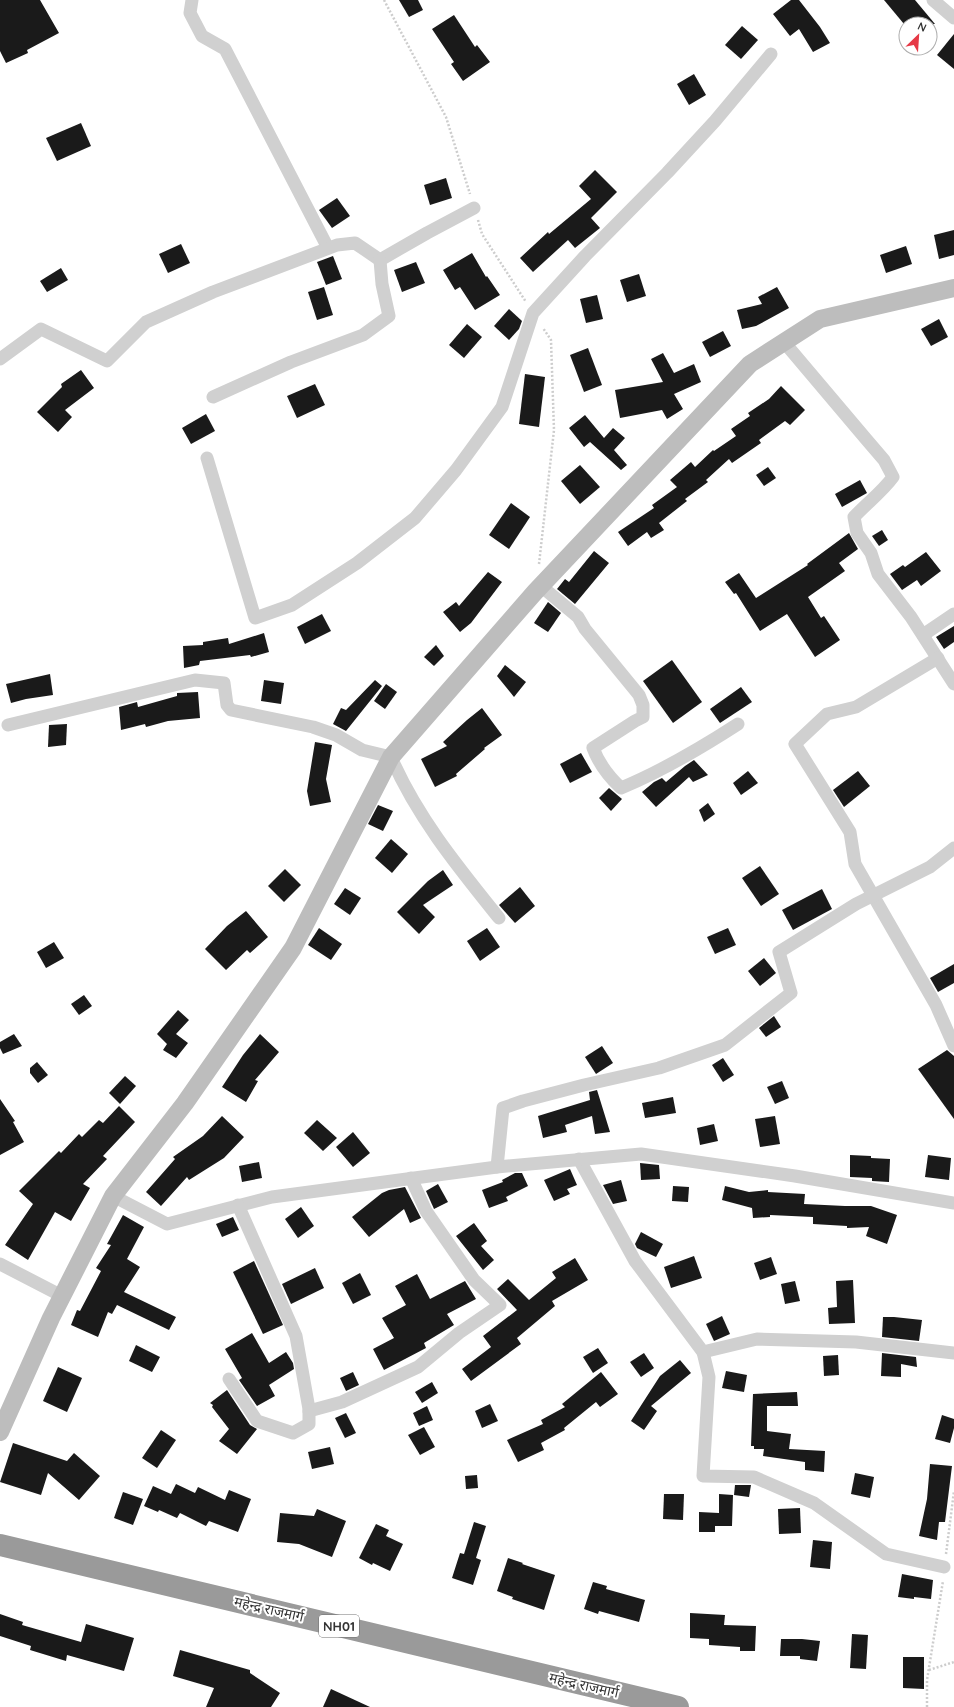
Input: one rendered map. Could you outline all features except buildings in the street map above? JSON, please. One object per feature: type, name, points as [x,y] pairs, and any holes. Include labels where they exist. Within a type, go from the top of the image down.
[{"type":"highway","name":"महेन्द्र राजमार्ग","points":[[0,1545],[678,1707]]},
{"type":"street","points":[[192,0],[190,13],[202,36],[225,50],[328,248]]},
{"type":"street","points":[[933,0],[954,18]]},
{"type":"street","points":[[207,458],[255,618],[292,605],[358,563],[416,518],[456,470],[502,407],[533,312],[715,121],[771,54]]},
{"type":"street","points":[[380,260],[474,208]]},
{"type":"street","points":[[0,359],[41,329],[107,362],[146,322],[213,292],[337,244],[355,243],[380,260]]},
{"type":"street","points":[[213,397],[291,362],[363,334],[389,316],[382,284],[380,260]]},
{"type":"street","points":[[0,1432],[62,1296],[113,1196],[185,1103],[293,948],[391,757],[538,589],[750,364],[820,319],[954,288]]},
{"type":"street","points":[[784,342],[884,460],[893,477],[886,486],[865,504],[854,517],[857,533],[871,553],[878,574],[911,617],[954,684]]},
{"type":"street","points":[[538,589],[578,617],[639,695],[643,705],[643,718],[634,721],[593,748],[598,762],[621,788],[711,742],[738,724]]},
{"type":"street","points":[[923,635],[954,614]]},
{"type":"street","points":[[938,658],[856,707],[827,714],[795,744],[850,832],[855,864],[936,1005],[954,1046]]},
{"type":"street","points":[[8,725],[195,680],[224,683],[227,705],[231,710],[313,727],[336,735],[362,750],[391,757]]},
{"type":"street","points":[[391,757],[402,782],[427,825],[499,918]]},
{"type":"street","points":[[497,1167],[503,1108],[584,1084],[659,1068],[725,1045],[791,993],[779,952],[856,904],[930,867],[954,848]]},
{"type":"street","points":[[113,1196],[167,1224],[272,1197],[497,1167],[641,1154],[795,1176],[954,1203]]},
{"type":"street","points":[[579,1159],[635,1261],[703,1352],[709,1377],[703,1476],[754,1477],[814,1503],[886,1554],[944,1567]]},
{"type":"street","points":[[309,1411],[342,1402],[418,1367],[459,1333],[500,1305],[474,1280],[426,1211],[411,1178]]},
{"type":"street","points":[[229,1379],[257,1421],[293,1434],[309,1424],[309,1411],[296,1336],[238,1205]]},
{"type":"street","points":[[0,1264],[62,1296]]},
{"type":"street","points":[[703,1352],[757,1339],[856,1342],[954,1353]]},
{"type":"path","points":[[384,0],[446,117],[482,234],[551,340],[554,430],[538,589]]},
{"type":"path","points":[[927,1707],[927,1680],[954,1491]]},
{"type":"path","points":[[929,1670],[954,1662]]}]
